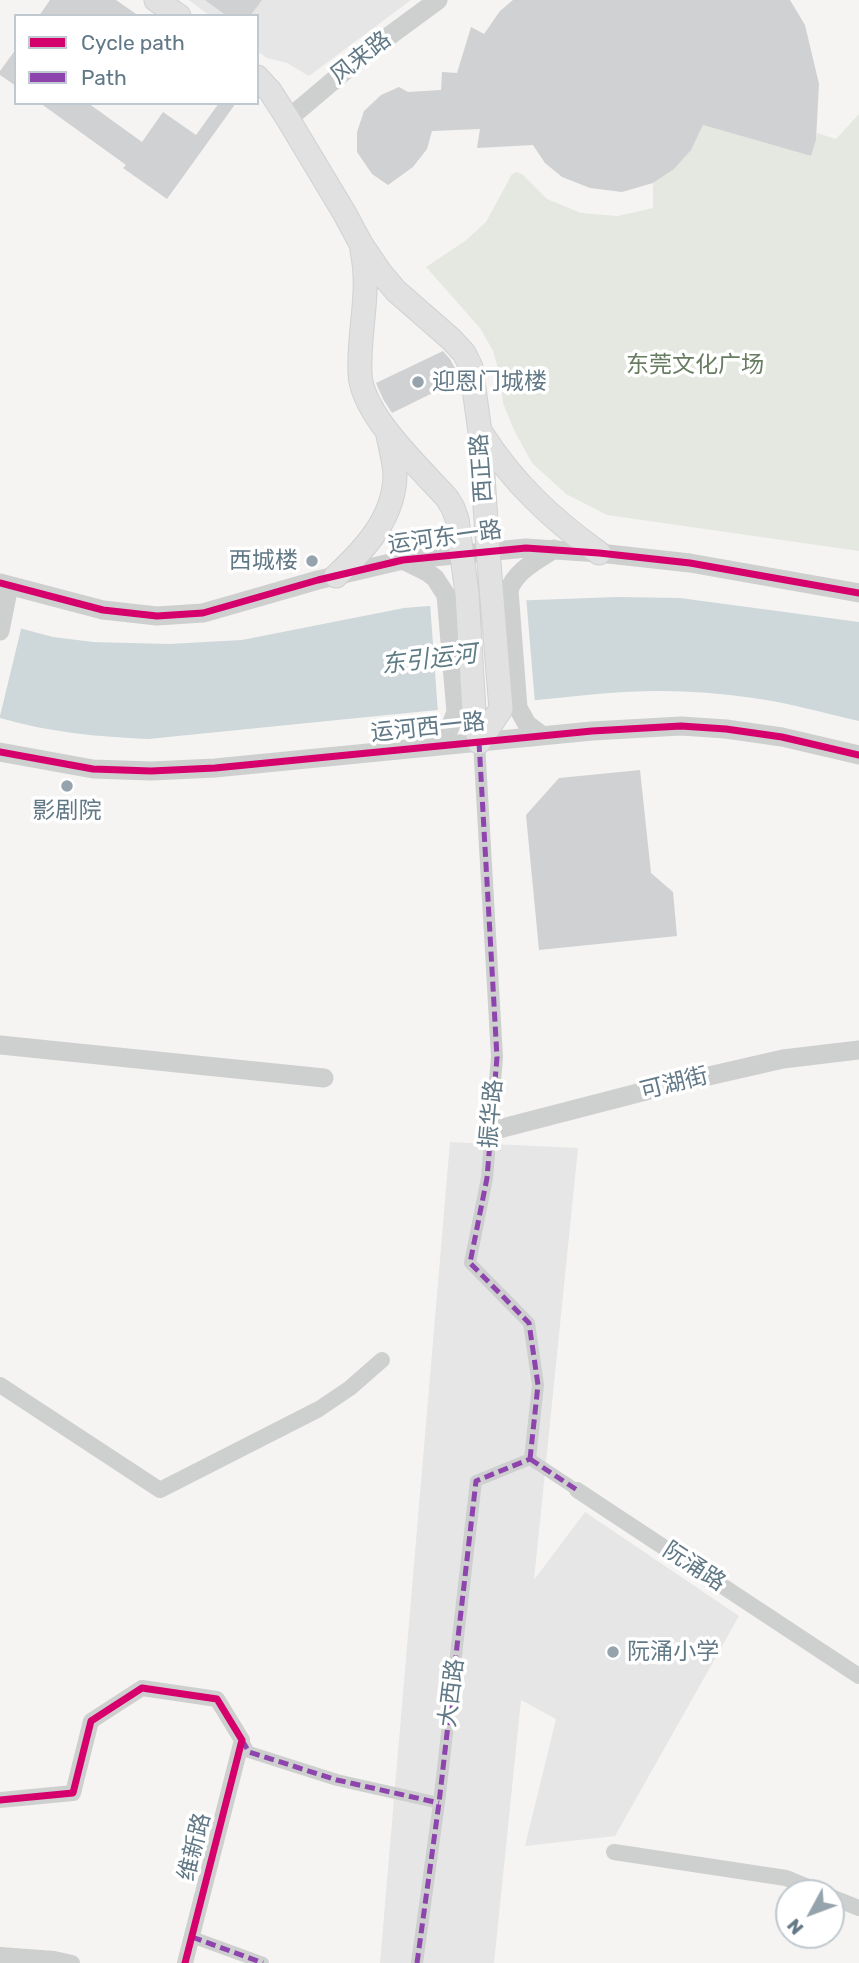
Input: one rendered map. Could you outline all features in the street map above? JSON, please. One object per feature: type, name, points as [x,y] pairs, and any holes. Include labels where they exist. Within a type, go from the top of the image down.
[{"type":"main road","points":[[156,0],[176,14]]},
{"type":"main road","name":"西正路","points":[[259,79],[288,119],[360,244],[396,291],[464,353],[471,368],[481,432],[488,550],[501,591],[509,708]]},
{"type":"main road","name":"西正路","points":[[360,244],[366,270],[361,385],[370,408],[447,498],[457,519],[462,553],[456,594],[465,712],[479,742]]},
{"type":"main road","points":[[336,576],[358,556],[372,538],[381,526],[387,510],[395,475],[387,431]]},
{"type":"main road","points":[[481,432],[495,454],[526,491],[566,529],[599,553]]},
{"type":"main road","points":[[479,742],[509,708]]},
{"type":"street","name":"风来路","points":[[288,119],[366,53],[438,0]]},
{"type":"street","name":"运河东一路","points":[[5,584],[103,610],[157,616],[203,613],[336,576],[403,561],[526,548],[690,563],[859,593]]},
{"type":"street","points":[[501,591],[522,571],[554,549]]},
{"type":"street","points":[[403,561],[427,572],[456,594]]},
{"type":"street","points":[[1,625],[5,584]]},
{"type":"street","points":[[509,708],[543,736]]},
{"type":"street","points":[[432,747],[465,712]]},
{"type":"street","name":"运河西一路","points":[[0,752],[93,769],[151,771],[215,768],[637,727],[681,726],[782,737],[859,755]]},
{"type":"street","name":"振华路","points":[[479,742],[497,1058],[487,1178],[470,1262],[529,1323],[538,1385],[530,1459]]},
{"type":"street","points":[[0,1045],[324,1078]]},
{"type":"street","name":"可湖街","points":[[491,1131],[783,1059],[859,1050]]},
{"type":"street","points":[[0,1385],[160,1490],[319,1409],[350,1388],[382,1360]]},
{"type":"street","name":"阮涌路","points":[[530,1459],[859,1676]]},
{"type":"street","name":"大西路","points":[[416,1963],[439,1803],[476,1481],[530,1459]]},
{"type":"street","points":[[0,1800],[73,1793],[91,1721],[142,1688],[217,1699],[249,1752],[337,1780],[439,1803]]},
{"type":"street","name":"维新路","points":[[185,1963],[242,1740]]},
{"type":"street","points":[[614,1852],[788,1879]]},
{"type":"street","points":[[192,1937],[263,1963]]},
{"type":"street","points":[[0,1955],[72,1963]]},
{"type":"shaded area","points":[[189,0],[411,0],[309,76],[287,63],[267,58],[259,52],[259,14],[207,14]]},
{"type":"shaded area","points":[[450,1142],[578,1148],[534,1580],[585,1512],[739,1616],[615,1836],[525,1846],[556,1719],[521,1700],[494,1963],[380,1963]]},
{"type":"green space","name":"东莞文化广场","points":[[859,114],[859,551],[607,515],[566,494],[532,463],[514,430],[503,403],[500,375],[493,351],[480,328],[426,267],[465,241],[486,222],[512,174],[517,172],[547,199],[581,213],[618,216],[653,208],[653,183],[683,158],[703,125],[811,156],[817,133],[836,139]]},
{"type":"water","name":"东引运河","points":[[617,597],[680,598],[859,622],[859,721],[753,698],[714,693],[656,691],[597,694],[148,739],[73,733],[0,718],[0,623],[53,637],[93,642],[169,644],[242,640],[404,608],[479,602]]},
{"type":"pier","points":[[526,596],[535,703],[438,713],[430,603]]},
{"type":"pier","points":[[0,620],[22,625],[0,716]]},
{"type":"building","points":[[50,0],[116,0],[136,14],[40,14]]},
{"type":"building","points":[[205,0],[262,0],[252,14],[224,14]]},
{"type":"building","points":[[513,0],[790,0],[805,25],[819,84],[816,140],[811,156],[703,125],[691,150],[674,169],[653,183],[622,192],[590,188],[562,177],[545,163],[533,145],[477,148],[480,129],[432,131],[427,149],[413,167],[388,185],[372,174],[357,152],[357,132],[364,111],[381,95],[399,87],[408,92],[441,90],[442,72],[457,73],[471,27],[484,34],[500,11]]},
{"type":"building","points":[[14,52],[14,85],[0,75]]},
{"type":"building","points":[[43,105],[91,105],[142,142],[163,112],[196,135],[218,105],[235,105],[167,199],[123,168],[126,165]]},
{"type":"building","name":"迎恩门城楼","points":[[443,351],[450,359],[459,380],[392,413],[376,383]]},
{"type":"building","points":[[640,770],[651,873],[673,892],[677,936],[539,950],[526,815],[559,778]]},
{"type":"marked path","points":[[479,742],[497,1057],[487,1178],[470,1263],[529,1323],[538,1385],[530,1459]]},
{"type":"marked path","points":[[530,1459],[577,1490]]},
{"type":"marked path","points":[[417,1963],[439,1803],[476,1481],[530,1459]]},
{"type":"marked path","points":[[242,1740],[249,1752],[337,1780],[439,1803]]},
{"type":"marked path","points":[[192,1937],[263,1963]]},
{"type":"cycle path","points":[[0,583],[103,610],[157,616],[203,613],[318,580],[403,560],[526,548],[690,563],[859,593]]},
{"type":"cycle path","points":[[0,752],[93,769],[151,771],[215,768],[592,731],[681,726],[782,737],[859,755]]},
{"type":"cycle path","points":[[0,1800],[73,1793],[91,1721],[142,1688],[217,1699],[242,1740],[185,1963]]},
{"type":"place","name":"迎恩门城楼","points":[[418,382]]},
{"type":"place","name":"西城楼","points":[[312,561]]},
{"type":"place","name":"影剧院","points":[[67,786]]},
{"type":"place","name":"阮涌小学","points":[[613,1652]]}]
